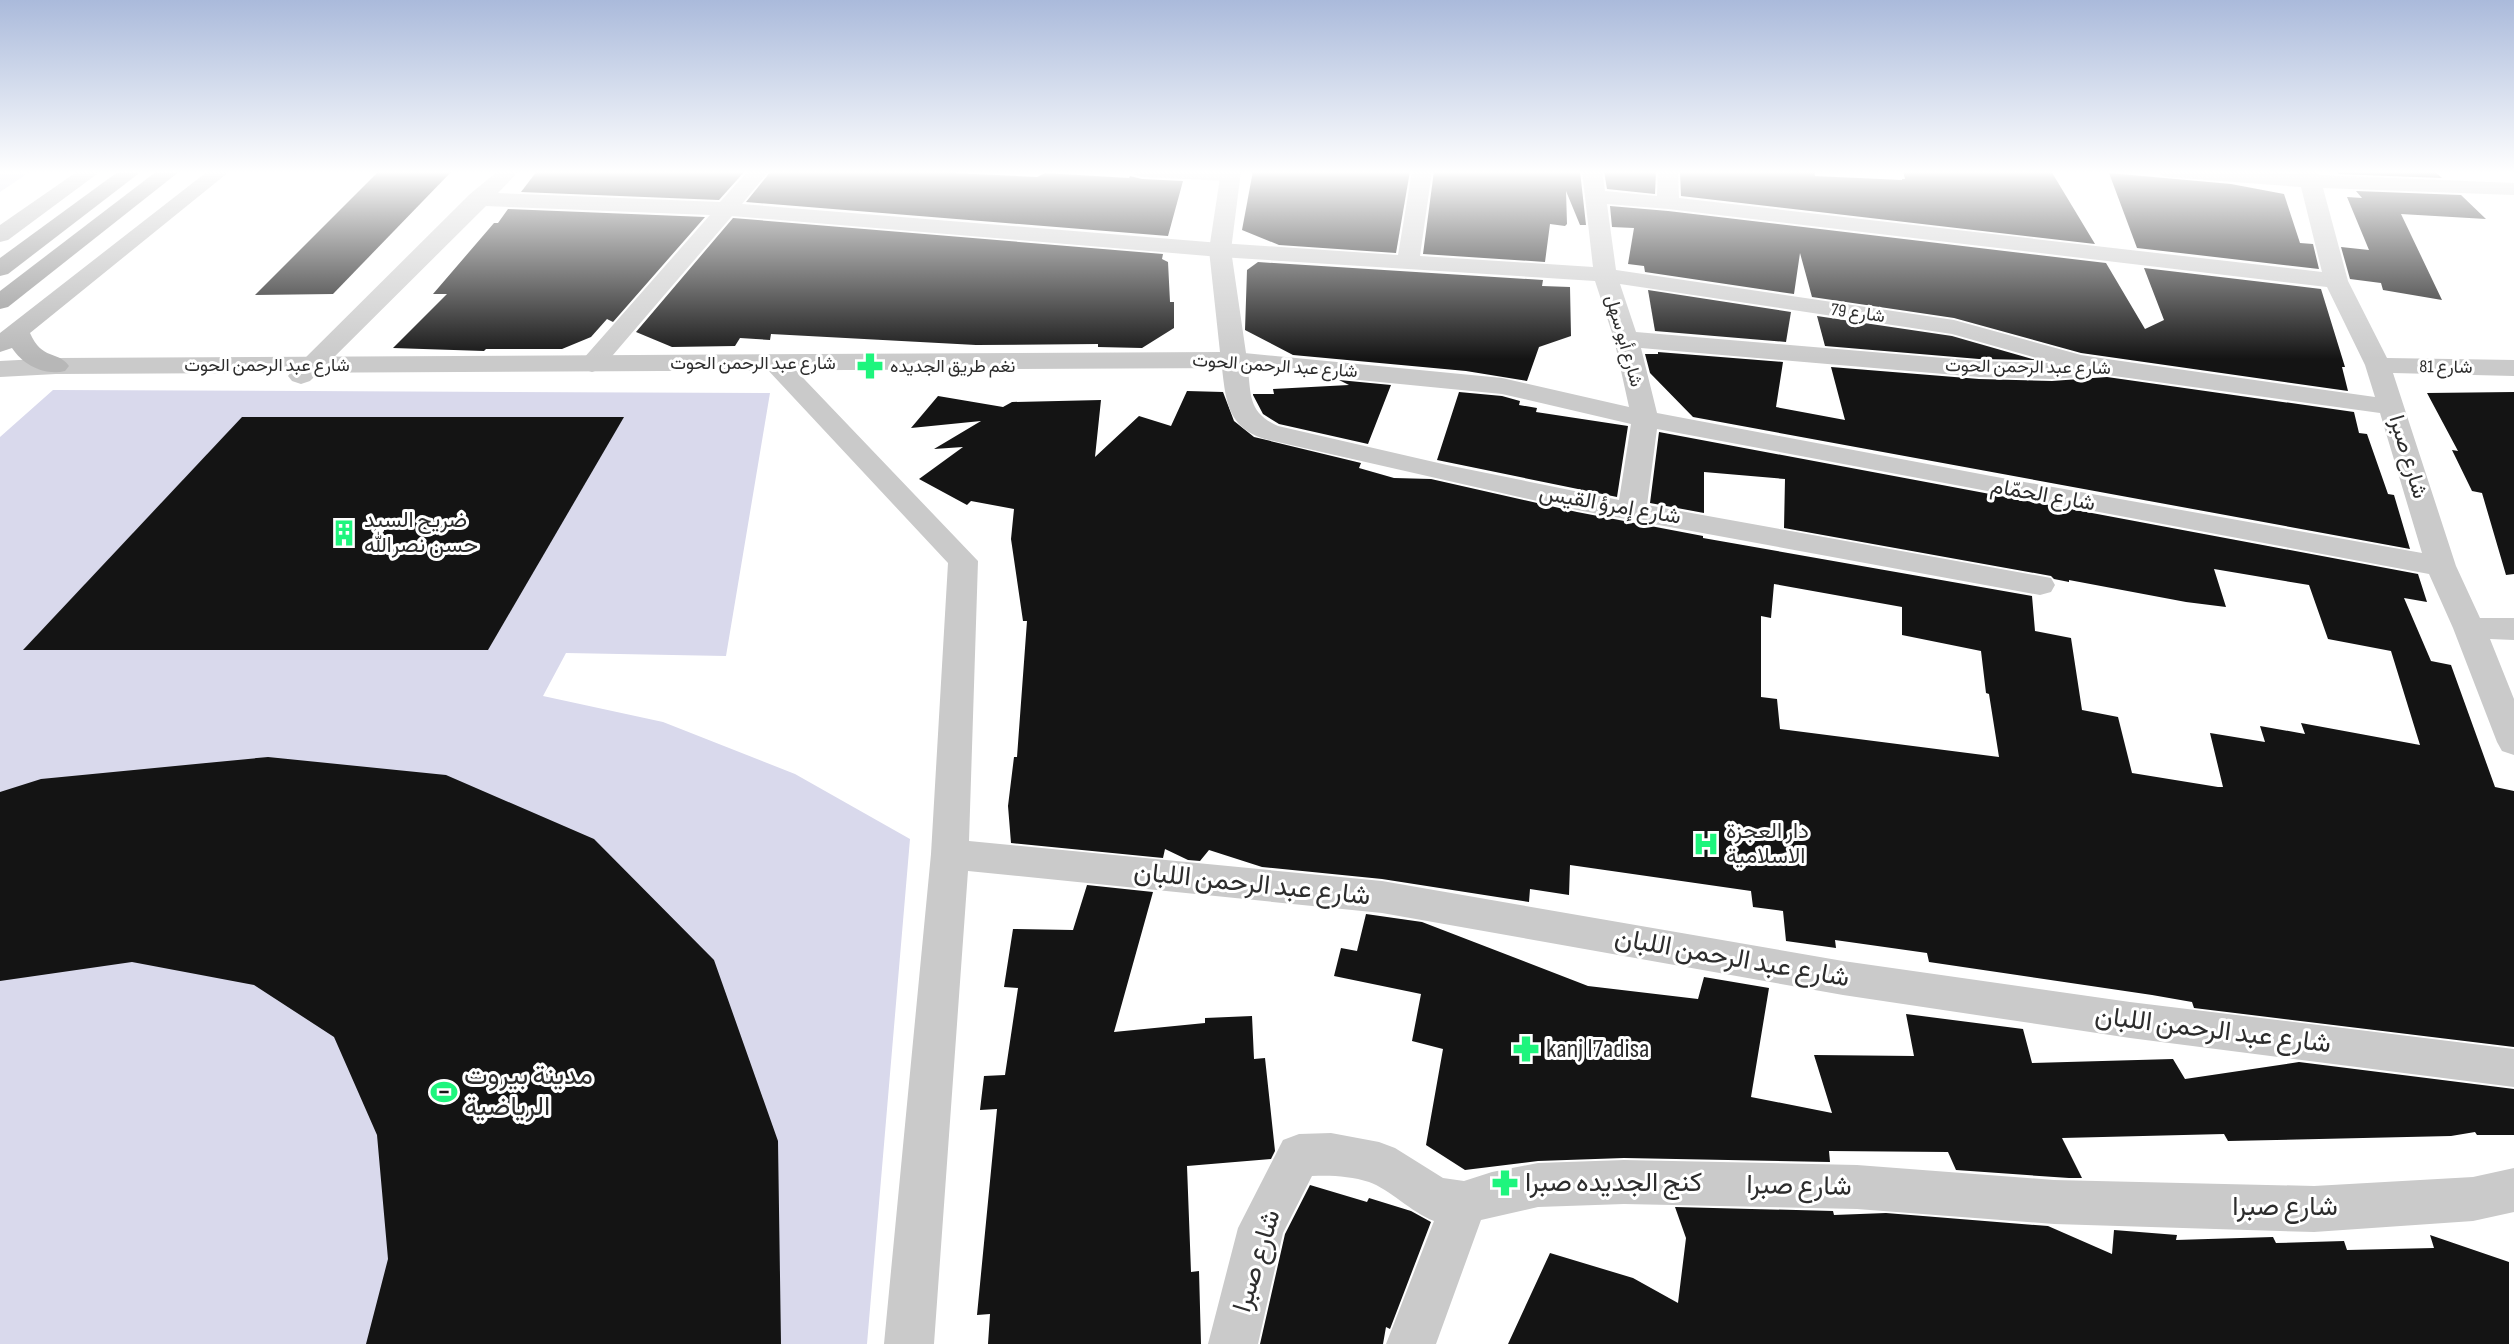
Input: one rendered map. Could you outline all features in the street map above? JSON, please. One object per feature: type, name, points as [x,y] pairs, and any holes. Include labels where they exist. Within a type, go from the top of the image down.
[{"type":"highway","points":[[0,269],[48,234]]},
{"type":"highway","points":[[0,302],[89,234]]},
{"type":"main road","points":[[56,366],[32,358],[11,332],[139,234]]},
{"type":"street","points":[[307,370],[443,234]]},
{"type":"street","points":[[592,364],[705,234]]},
{"type":"street","name":"شارع 79","points":[[1024,234],[1220,250],[1605,275],[1954,327],[2078,362],[2107,367]]},
{"type":"street","name":"شارع إمرؤ القيس","points":[[1222,234],[1220,250],[1242,411],[1250,423],[1258,428],[1447,473],[1632,510],[2040,585]]},
{"type":"street","points":[[1408,261],[1412,234]]},
{"type":"street","name":"شارع أبو سهل","points":[[1600,234],[1605,275],[1626,339],[1645,419],[1632,510]]},
{"type":"street","points":[[1931,234],[2336,281]]},
{"type":"street","name":"شارع صبرا","points":[[2324,234],[2336,281],[2378,365],[2441,566],[2469,628],[2514,742]]},
{"type":"street","name":"شارع عبد الرحمن الحوت","points":[[1626,339],[1979,369],[2052,370],[2107,367],[2393,408]]},
{"type":"street","name":"شارع عبد الرحمن الحوت","points":[[0,385],[57,377],[307,370],[592,364],[781,368]]},
{"type":"street","name":"شارع 81","points":[[2378,365],[2514,368]]},
{"type":"street","name":"شارع عبد الرحمن الحوت","points":[[0,369],[56,366],[307,370],[1235,366],[1502,386],[1645,419]]},
{"type":"street","points":[[781,368],[963,561],[950,854],[909,1344]]},
{"type":"street","name":"شارع الحمّام","points":[[1645,419],[1979,483],[2441,566]]},
{"type":"street","points":[[2469,628],[2514,629]]},
{"type":"street","name":"شارع عبد الرحمن اللبان","points":[[950,854],[1382,897],[1854,980],[2130,1020],[2514,1068]]},
{"type":"street","name":"شارع صبرا","points":[[1233,1344],[1261,1228],[1299,1155],[1331,1154],[1379,1163],[1436,1200],[1464,1203],[1492,1194],[1538,1185],[1624,1182],[1857,1187],[2054,1202],[2314,1209],[2473,1199],[2514,1190]]},
{"type":"street","points":[[1411,1344],[1464,1203]]},
{"type":"shaded area","name":"مدينة بيروت الرياضية","points":[[53,390],[770,393],[726,656],[566,653],[543,696],[663,722],[795,774],[910,839],[867,1344],[0,1344],[0,437]]},
{"type":"building","points":[[316,234],[391,234],[333,294],[255,295]]},
{"type":"building","points":[[485,234],[690,234],[613,322],[607,319],[591,337],[562,349],[486,349],[484,351],[393,348],[447,294],[433,294]]},
{"type":"building","points":[[720,234],[921,234],[1163,254],[1162,259],[1168,262],[1170,302],[1174,302],[1174,328],[1142,348],[1098,347],[1098,344],[976,345],[771,334],[770,340],[740,338],[735,346],[672,347],[636,332]]},
{"type":"building","points":[[1140,234],[1169,234],[1168,236]]},
{"type":"building","points":[[1251,234],[1399,234],[1396,253],[1279,245]]},
{"type":"building","points":[[1426,234],[1549,234],[1545,262],[1423,254]]},
{"type":"building","points":[[1633,234],[1859,234],[2106,263],[2145,329],[2164,320],[2144,268],[2321,289],[2345,367],[2342,367],[2348,391],[2081,353],[1954,318],[1812,297],[1800,253],[1794,294],[1645,272],[1644,266],[1628,264]]},
{"type":"building","points":[[2006,234],[2089,234],[2095,244]]},
{"type":"building","points":[[2132,234],[2297,234],[2300,243],[2313,244],[2319,269],[2137,248]]},
{"type":"building","points":[[2362,234],[2410,234],[2442,300],[2383,290],[2381,283],[2350,279],[2341,247],[2369,250]]},
{"type":"building","points":[[1258,262],[1543,280],[1542,286],[1570,287],[1571,336],[1539,347],[1527,381],[1466,371],[1293,355],[1245,330],[1247,270]]},
{"type":"building","points":[[1648,290],[1791,312],[1786,342],[1655,331]]},
{"type":"building","points":[[1817,316],[1952,336],[2036,360],[1979,359],[1825,346]]},
{"type":"building","points":[[1658,352],[1783,362],[1776,407],[1845,420],[1831,367],[1979,379],[2052,381],[2107,377],[2354,412],[2359,433],[2367,434],[2388,494],[2394,495],[2410,549],[1693,417],[1650,373],[1645,354],[1658,354]]},
{"type":"building","points":[[1339,380],[1391,385],[1368,444],[1279,424],[1263,414],[1253,395],[1274,394],[1273,389],[1349,385]]},
{"type":"building","points":[[1187,391],[1223,392],[1234,421],[1254,437],[1361,463],[1359,468],[1394,478],[1431,479],[1577,512],[1703,536],[1703,538],[2032,596],[2035,631],[2071,638],[2082,710],[2118,717],[2132,773],[2218,787],[2223,787],[2210,733],[2265,742],[2260,726],[2305,734],[2301,723],[2420,745],[2391,651],[2328,639],[2309,585],[2214,569],[2226,607],[2186,602],[2069,580],[2069,582],[2054,579],[2051,576],[1784,528],[1785,479],[1704,472],[1704,513],[1650,503],[1659,432],[2418,574],[2427,602],[2404,598],[2431,661],[2451,665],[2495,787],[2514,791],[2514,1047],[2194,1008],[2192,1002],[2152,995],[1929,962],[1927,953],[1835,940],[1836,948],[1786,941],[1783,911],[1753,907],[1751,891],[1570,865],[1569,895],[1530,889],[1529,902],[1382,879],[1262,867],[1209,850],[1200,861],[1188,860],[1165,849],[1163,858],[1011,843],[1008,806],[1014,757],[1017,757],[1027,621],[1023,621],[1011,539],[1014,509],[971,501],[967,505],[919,479],[963,447],[934,449],[981,421],[911,428],[938,396],[1003,407],[1012,402],[1101,400],[1095,457],[1139,416],[1171,426]],"holes":[[[1774,584],[1902,607],[1902,635],[1981,651],[1986,693],[1989,694],[1999,757],[1780,729],[1777,699],[1761,697],[1761,616],[1771,618]]]},
{"type":"building","points":[[1459,392],[1502,396],[1520,401],[1519,405],[1537,408],[1536,412],[1628,426],[1617,497],[1437,460]]},
{"type":"building","points":[[2514,392],[2514,574],[2506,575],[2482,493],[2472,491],[2452,450],[2458,451],[2427,393]]},
{"type":"building","name":"ضريح السيد حسن نصرالله","points":[[242,417],[624,417],[488,650],[23,650]]},
{"type":"building","points":[[268,757],[446,775],[594,839],[714,960],[778,1141],[781,1344],[366,1344],[388,1259],[377,1135],[334,1037],[254,985],[132,962],[0,981],[0,792],[41,779]]},
{"type":"building","points":[[1087,885],[1153,892],[1114,1032],[1205,1023],[1205,1018],[1252,1016],[1254,1059],[1265,1058],[1275,1151],[1271,1159],[1187,1166],[1191,1272],[1199,1271],[1201,1344],[988,1344],[990,1314],[977,1315],[997,1109],[980,1110],[984,1076],[1005,1075],[1018,988],[1004,987],[1013,929],[1073,930]]},
{"type":"building","points":[[1366,914],[1422,922],[1588,986],[1698,999],[1704,977],[1769,988],[1751,1097],[1832,1113],[1814,1055],[1914,1056],[1906,1014],[2023,1029],[2032,1063],[2173,1059],[2185,1079],[2299,1062],[2514,1089],[2514,1135],[2477,1135],[2475,1132],[2451,1136],[2228,1141],[2224,1134],[2062,1138],[2082,1178],[1956,1170],[1948,1152],[1829,1151],[1830,1162],[1624,1158],[1538,1161],[1465,1170],[1426,1145],[1443,1049],[1412,1041],[1421,994],[1334,976],[1341,948],[1357,951]]},
{"type":"building","points":[[1310,1185],[1367,1202],[1369,1198],[1411,1211],[1431,1222],[1390,1329],[1386,1327],[1383,1344],[1260,1344],[1285,1234]]},
{"type":"building","points":[[1675,1207],[1833,1211],[1834,1215],[1886,1213],[2048,1226],[2112,1254],[2114,1230],[2177,1235],[2176,1240],[2273,1237],[2276,1243],[2344,1241],[2347,1250],[2434,1248],[2430,1235],[2509,1262],[2509,1344],[1508,1344],[1550,1253],[1633,1278],[1678,1303],[1686,1238]]},
{"type":"place","name":"نغم طريق الجديده","points":[[870,366]]},
{"type":"place","name":"ضريح السيد حسن نصرالله","points":[[344,533]]},
{"type":"place","name":"دار العجزة الاسلامية","points":[[1706,844]]},
{"type":"place","name":"kanj l7adisa","points":[[1526,1049]]},
{"type":"place","name":"مدينة بيروت الرياضية","points":[[444,1092]]},
{"type":"place","name":"كنج الجديده صبرا","points":[[1505,1183]]}]
